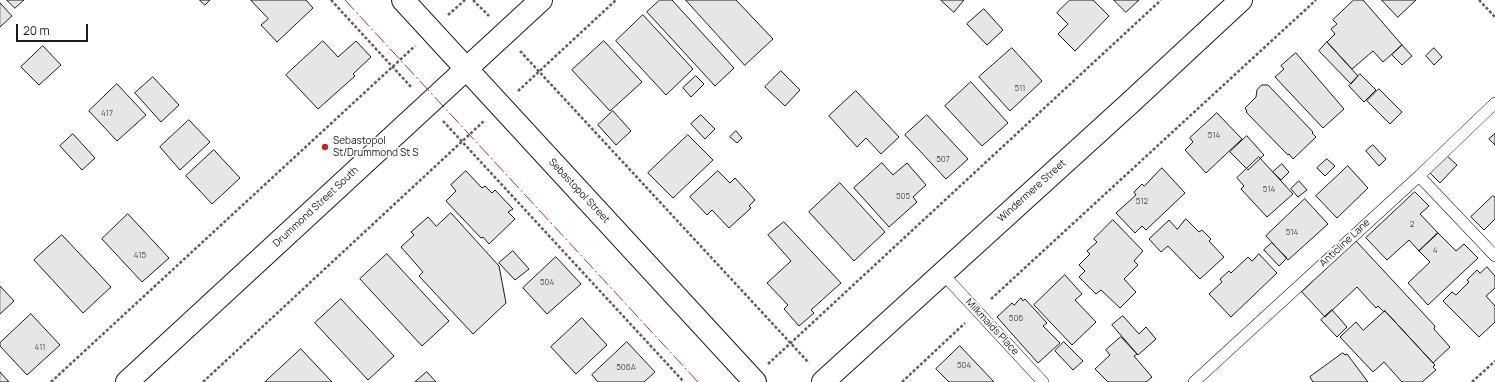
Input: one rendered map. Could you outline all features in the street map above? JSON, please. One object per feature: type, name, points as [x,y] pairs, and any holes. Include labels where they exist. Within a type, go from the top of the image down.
[{"type":"street","name":"Sebastopol Street","points":[[403,0],[754,380]]},
{"type":"street","name":"Drummond Street South","points":[[127,382],[541,0]]},
{"type":"street","name":"Windermere Street","points":[[823,382],[1241,0]]},
{"type":"lane","name":"Anticline Lane","points":[[1194,382],[1419,176],[1495,103]]},
{"type":"lane","points":[[1419,176],[1495,256]]},
{"type":"lane","name":"Milkmaids Place","points":[[942,273],[1043,382]]},
{"type":"path","points":[[331,0],[684,382]]},
{"type":"path","points":[[51,382],[465,0]]},
{"type":"path","points":[[474,0],[791,342],[823,382]]},
{"type":"path","points":[[203,382],[616,0]]},
{"type":"path","points":[[754,380],[791,342],[1161,0]]},
{"type":"path","points":[[902,382],[1316,0]]},
{"type":"path","points":[[1479,0],[1495,17]]},
{"type":"path","points":[[1472,382],[1495,361]]},
{"type":"building","points":[[7,0],[24,0],[15,8]]},
{"type":"building","points":[[200,0],[210,0],[205,5]]},
{"type":"building","points":[[251,0],[306,0],[313,8],[277,42],[261,25],[268,19]]},
{"type":"building","points":[[660,0],[672,0],[734,68],[715,86],[647,12]]},
{"type":"building","points":[[686,0],[736,0],[773,39],[745,65]]},
{"type":"building","points":[[941,0],[964,0],[954,12]]},
{"type":"building","points":[[1070,0],[1093,0],[1109,16],[1075,51],[1058,34],[1068,24],[1057,13]]},
{"type":"building","points":[[1114,0],[1139,0],[1126,12]]},
{"type":"building","points":[[1354,0],[1363,0],[1402,45],[1383,62],[1373,51],[1352,69],[1327,42],[1335,34],[1331,29],[1337,24],[1333,20]]},
{"type":"building","points":[[1382,0],[1416,0],[1398,17]]},
{"type":"building","points":[[0,3],[12,16],[0,27]]},
{"type":"building","points":[[984,9],[1003,30],[987,45],[967,24]]},
{"type":"building","points":[[643,15],[693,69],[666,95],[616,41]]},
{"type":"building","points":[[323,41],[338,57],[356,41],[371,57],[353,74],[355,76],[318,109],[286,75]]},
{"type":"building","points":[[604,41],[642,82],[610,111],[572,70]]},
{"type":"building","points":[[1327,42],[1358,76],[1351,84],[1319,51]]},
{"type":"building","points":[[1402,45],[1412,56],[1402,65],[1392,55]]},
{"type":"building","points":[[43,46],[61,65],[39,85],[21,67]]},
{"type":"building","points":[[1012,48],[1042,81],[1010,111],[979,77]]},
{"type":"building","points":[[1434,48],[1442,57],[1434,65],[1426,56]]},
{"type":"building","points":[[1296,53],[1344,109],[1323,128],[1275,77],[1284,69],[1281,66]]},
{"type":"building","points":[[781,71],[800,90],[785,106],[765,87]]},
{"type":"building","points":[[1360,74],[1376,90],[1364,102],[1349,86]]},
{"type":"building","points":[[696,76],[704,84],[691,97],[683,88]]},
{"type":"building","points":[[153,77],[179,105],[161,122],[135,93]]},
{"type":"building","points":[[971,82],[1008,123],[982,146],[945,106]]},
{"type":"building","points":[[117,84],[146,115],[117,141],[89,111]]},
{"type":"building","points":[[1262,85],[1268,85],[1316,137],[1293,159],[1246,112],[1247,111],[1245,108],[1256,97],[1257,90]]},
{"type":"building","points":[[1379,89],[1402,112],[1390,124],[1367,101]]},
{"type":"building","points":[[856,91],[899,137],[881,154],[866,138],[857,147],[829,116]]},
{"type":"building","points":[[613,111],[631,131],[616,145],[598,125]]},
{"type":"building","points":[[1217,113],[1242,139],[1206,173],[1185,150],[1193,142],[1190,138]]},
{"type":"building","points":[[701,115],[715,129],[705,139],[691,124]]},
{"type":"building","points":[[927,115],[968,159],[946,179],[905,135]]},
{"type":"building","points":[[189,120],[210,142],[180,170],[160,147]]},
{"type":"building","points":[[736,131],[742,138],[737,143],[730,137]]},
{"type":"building","points":[[73,134],[95,158],[82,170],[60,146]]},
{"type":"building","points":[[1495,134],[1495,145],[1489,139]]},
{"type":"building","points":[[688,135],[713,160],[673,198],[648,173]]},
{"type":"building","points":[[1247,136],[1264,155],[1248,170],[1230,152]]},
{"type":"building","points":[[1373,145],[1386,159],[1379,166],[1366,151]]},
{"type":"building","points":[[214,150],[240,178],[212,204],[186,176]]},
{"type":"building","points":[[1446,155],[1457,165],[1440,183],[1430,173]]},
{"type":"building","points":[[1259,157],[1293,194],[1267,217],[1241,189],[1244,186],[1237,178]]},
{"type":"building","points":[[1327,159],[1335,166],[1325,176],[1317,168]]},
{"type":"building","points":[[882,163],[893,175],[907,163],[926,185],[913,197],[917,202],[889,227],[854,188]]},
{"type":"building","points":[[1282,164],[1289,172],[1281,180],[1273,172]]},
{"type":"building","points":[[1348,166],[1368,188],[1337,218],[1316,196]]},
{"type":"building","points":[[1162,168],[1185,193],[1146,230],[1142,226],[1135,233],[1116,213],[1136,195],[1134,192],[1142,184],[1144,186]]},
{"type":"building","points":[[466,171],[482,188],[485,186],[492,193],[495,190],[513,209],[508,212],[515,219],[489,244],[483,237],[481,238],[446,201],[456,191],[451,185]]},
{"type":"building","points":[[718,171],[730,183],[735,178],[755,200],[749,206],[751,208],[729,228],[712,210],[707,215],[690,197]]},
{"type":"building","points":[[1299,181],[1307,190],[1298,197],[1291,189]]},
{"type":"building","points":[[840,183],[885,232],[854,261],[809,212]]},
{"type":"building","points":[[1415,192],[1429,206],[1420,214],[1438,233],[1419,251],[1409,240],[1387,260],[1366,238]]},
{"type":"building","points":[[1493,196],[1495,197],[1495,219],[1484,230],[1471,217]]},
{"type":"building","points":[[1305,199],[1328,224],[1288,260],[1266,236]]},
{"type":"building","points":[[451,213],[499,266],[506,303],[473,334],[419,276],[423,272],[401,247],[414,235],[411,232],[428,217],[436,226]]},
{"type":"building","points":[[128,214],[169,258],[142,282],[102,239]]},
{"type":"building","points":[[1186,219],[1199,232],[1202,230],[1211,239],[1209,241],[1224,257],[1200,279],[1168,246],[1161,252],[1149,239],[1169,220],[1177,229]]},
{"type":"building","points":[[1113,220],[1143,251],[1134,261],[1138,265],[1124,279],[1136,292],[1120,308],[1101,290],[1096,294],[1079,277],[1085,271],[1079,265],[1090,254],[1087,251],[1097,242],[1094,239]]},
{"type":"building","points":[[784,222],[841,283],[811,310],[814,313],[799,326],[784,309],[788,305],[767,283],[791,261],[768,235]]},
{"type":"building","points":[[1438,233],[1456,251],[1464,244],[1478,258],[1428,305],[1408,283],[1430,262],[1419,251]]},
{"type":"building","points":[[62,235],[111,287],[83,313],[34,260]]},
{"type":"building","points":[[1356,241],[1435,326],[1434,329],[1450,347],[1433,363],[1385,311],[1384,312],[1378,306],[1376,308],[1357,287],[1325,317],[1302,292]]},
{"type":"building","points":[[1272,243],[1287,258],[1279,266],[1264,250]]},
{"type":"building","points":[[513,251],[529,269],[515,280],[499,263]]},
{"type":"building","points":[[387,254],[449,321],[422,346],[360,279]]},
{"type":"building","points":[[1259,254],[1277,273],[1231,317],[1209,294],[1222,282],[1220,279],[1229,271],[1231,273],[1248,257],[1252,261]]},
{"type":"building","points":[[556,257],[581,284],[547,314],[523,288]]},
{"type":"building","points":[[1487,267],[1495,276],[1495,288],[1486,296],[1495,306],[1495,322],[1479,337],[1443,301],[1452,292],[1456,295],[1469,282],[1467,280],[1477,270],[1480,273]]},
{"type":"building","points":[[1065,275],[1082,294],[1075,300],[1096,322],[1072,345],[1034,305]]},
{"type":"building","points":[[0,286],[14,301],[0,314]]},
{"type":"building","points":[[1021,298],[1023,301],[1025,299],[1047,323],[1043,326],[1060,343],[1038,363],[997,317],[1012,303],[1014,305]]},
{"type":"building","points":[[341,299],[394,356],[368,380],[315,323]]},
{"type":"building","points":[[1332,310],[1347,327],[1337,337],[1321,320]]},
{"type":"building","points":[[1385,311],[1435,365],[1433,367],[1436,370],[1422,382],[1402,382],[1384,362],[1373,372],[1340,337],[1356,322],[1363,330]]},
{"type":"building","points":[[31,314],[60,345],[27,375],[0,346],[0,343]]},
{"type":"building","points":[[1123,316],[1139,334],[1146,327],[1156,339],[1138,355],[1112,325]]},
{"type":"building","points":[[582,318],[607,345],[576,374],[551,347]]},
{"type":"building","points":[[1121,337],[1137,354],[1134,356],[1152,377],[1146,382],[1108,382],[1095,369],[1110,355],[1106,350]]},
{"type":"building","points":[[627,342],[655,372],[644,382],[598,382],[592,375]]},
{"type":"building","points":[[1064,342],[1083,361],[1073,370],[1055,351]]},
{"type":"building","points":[[960,346],[994,382],[949,382],[936,369]]},
{"type":"building","points":[[301,349],[332,382],[265,382]]},
{"type":"building","points":[[1343,353],[1345,355],[1347,354],[1368,382],[1313,382],[1310,377]]},
{"type":"building","points":[[0,372],[9,382],[0,382]]},
{"type":"building","points":[[427,372],[436,382],[415,382]]},
{"type":"power","points":[[345,0],[698,382]]},
{"type":"place","name":"Sebastopol St/Drummond St S","points":[[325,147]]}]
